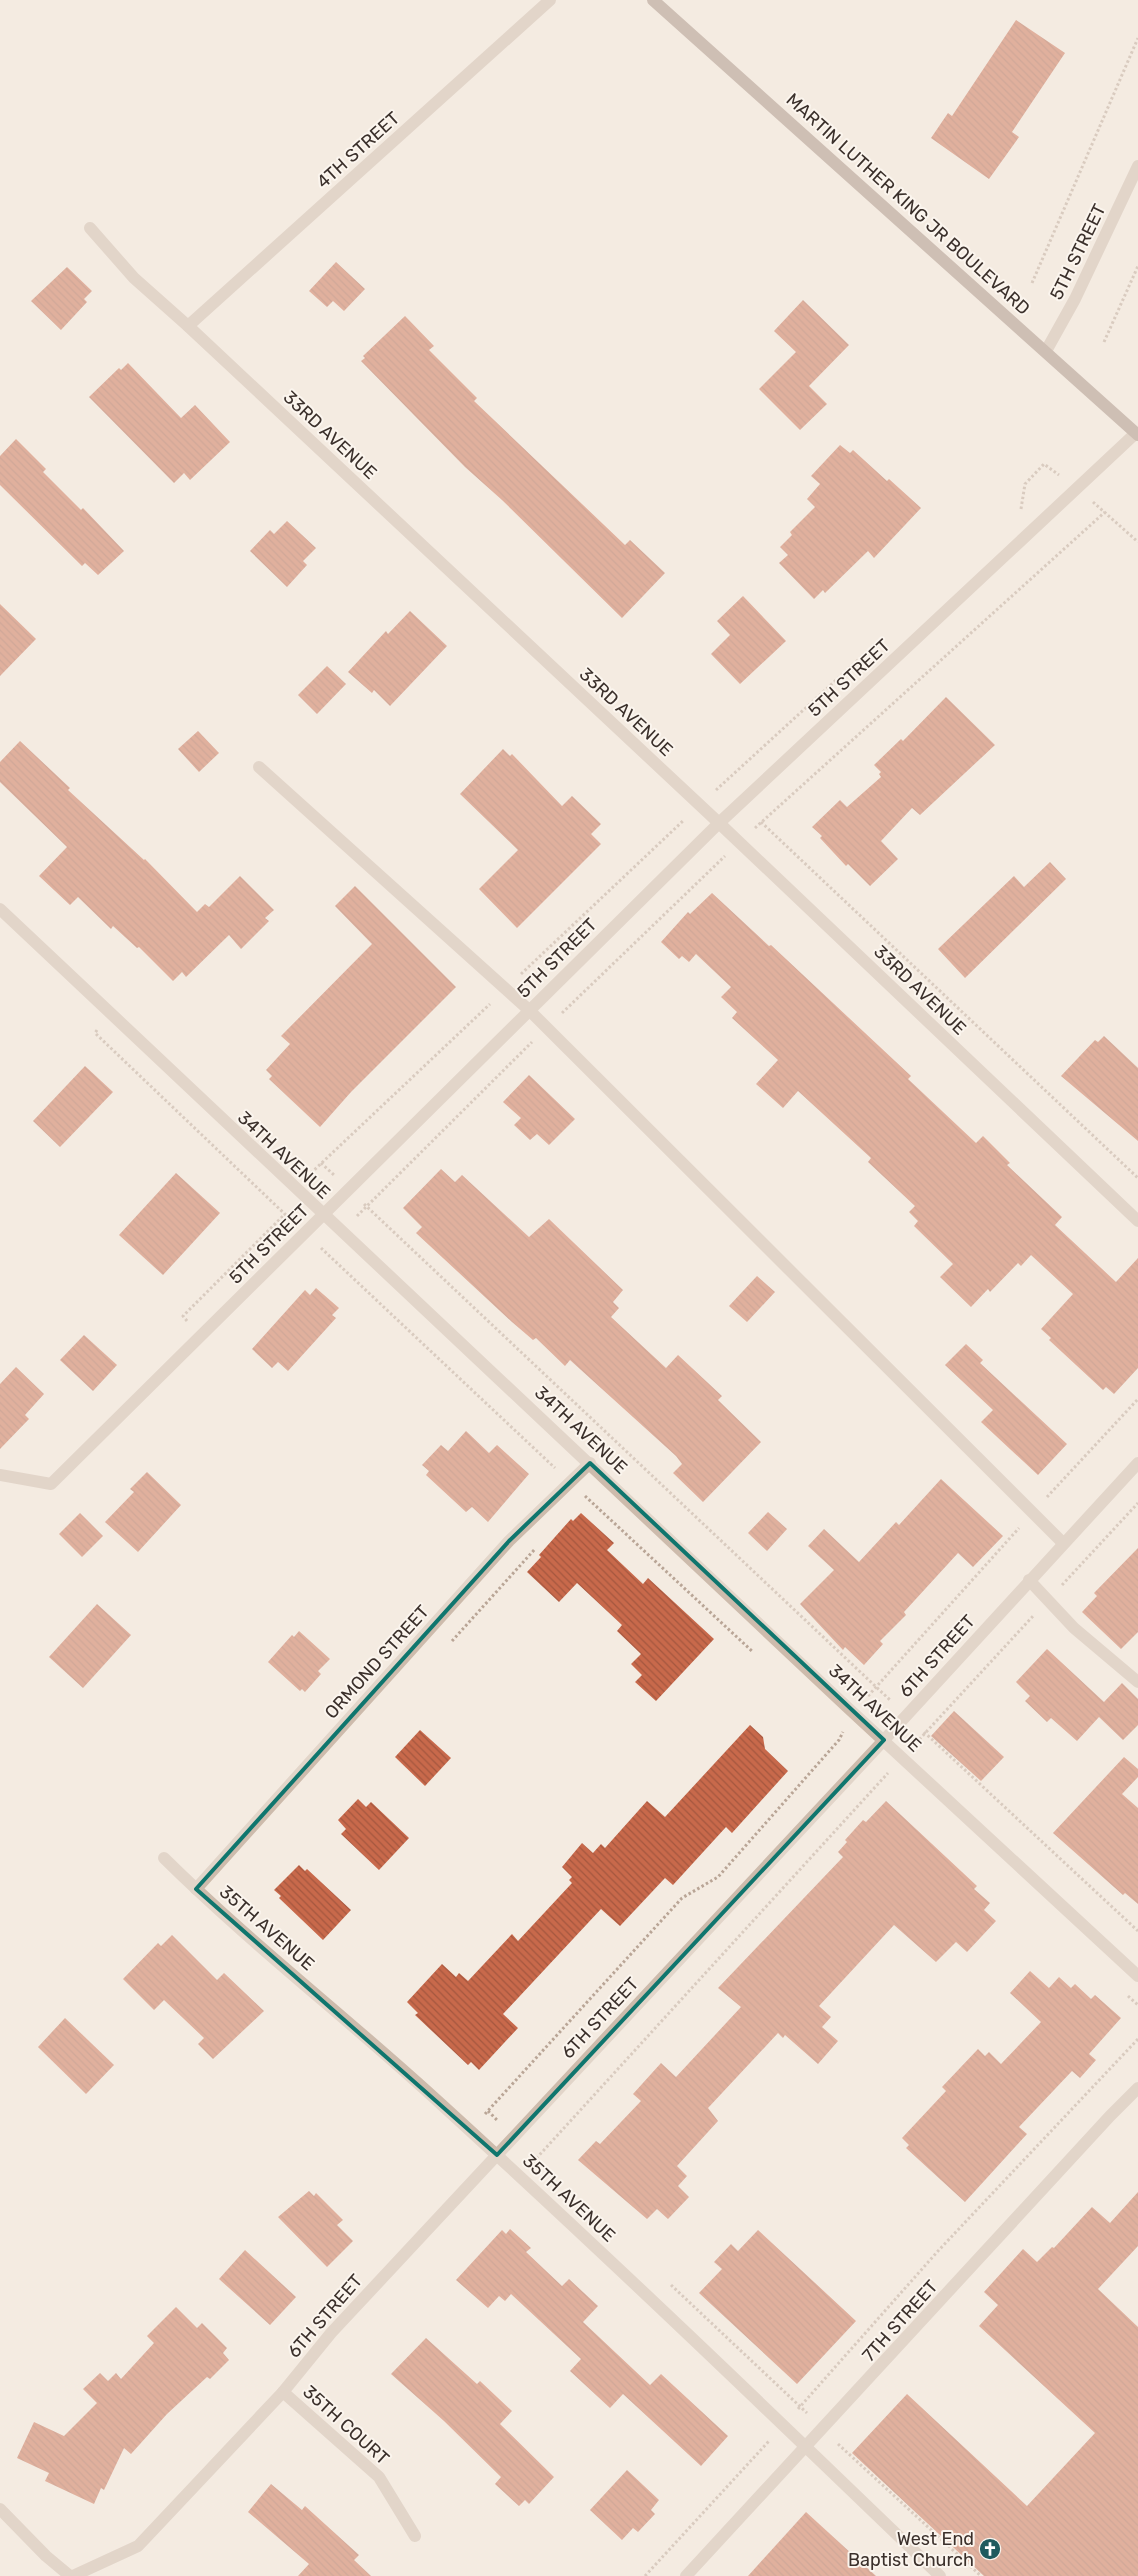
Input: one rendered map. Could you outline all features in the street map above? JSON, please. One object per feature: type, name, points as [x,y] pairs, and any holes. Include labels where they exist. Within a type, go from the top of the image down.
[{"type":"main road","name":"MARTIN LUTHER KING JR BOULEVARD","points":[[654,0],[1137,434]]},
{"type":"street","name":"4TH STREET","points":[[188,326],[550,0]]},
{"type":"street","name":"5TH STREET","points":[[1046,351],[1076,299],[1138,166]]},
{"type":"street","name":"33RD AVENUE","points":[[90,228],[134,278],[188,326],[740,842],[1138,1221]]},
{"type":"street","name":"5TH STREET","points":[[0,1475],[51,1484],[719,823],[1137,434]]},
{"type":"street","points":[[259,767],[529,1010],[1063,1543]]},
{"type":"street","name":"34TH AVENUE","points":[[0,910],[855,1714],[1138,1976]]},
{"type":"street","name":"ORMOND STREET","points":[[196,1889],[509,1541],[590,1463]]},
{"type":"street","name":"6TH STREET","points":[[72,2576],[138,2546],[283,2392],[331,2333],[884,1740],[1138,1463]]},
{"type":"street","points":[[1029,1580],[1074,1628],[1138,1682]]},
{"type":"street","name":"35TH AVENUE","points":[[164,1858],[196,1889],[385,2052],[520,2176],[726,2368],[804,2446],[940,2576]]},
{"type":"street","name":"7TH STREET","points":[[686,2576],[804,2446],[1138,2088]]},
{"type":"street","name":"35TH COURT","points":[[283,2392],[379,2477],[415,2536]]},
{"type":"street","points":[[0,2509],[46,2556],[72,2576]]},
{"type":"path","points":[[1032,283],[1138,38]]},
{"type":"path","points":[[1104,342],[1138,266]]},
{"type":"path","points":[[1015,515],[1022,508],[1025,484],[1044,464]]},
{"type":"path","points":[[322,1250],[547,1028],[761,822],[1105,512]]},
{"type":"path","points":[[200,1336],[183,1316],[285,1214],[301,1194],[308,1176],[700,805],[883,636]]},
{"type":"path","points":[[761,822],[1138,1178]]},
{"type":"path","points":[[321,1163],[906,1716],[1138,1931]]},
{"type":"path","points":[[470,2130],[682,1898],[718,1877],[839,1740],[875,1686],[1138,1399]]},
{"type":"path","points":[[520,2176],[1138,1503]]},
{"type":"path","points":[[645,2576],[784,2425],[938,2251],[1138,2040]]},
{"type":"path","points":[[488,2111],[543,2166]]},
{"type":"path","points":[[665,2279],[980,2576]]},
{"type":"path","points":[[762,2435],[790,2462]]},
{"type":"highlighted area","points":[[590,1463],[884,1740],[497,2155],[196,1889],[509,1541]]},
{"type":"building","points":[[1016,20],[1065,53],[1012,132],[1019,137],[989,179],[931,138],[948,113],[952,116]]},
{"type":"building","points":[[336,262],[365,289],[344,311],[333,301],[327,307],[309,291]]},
{"type":"building","points":[[67,267],[92,291],[84,299],[87,302],[61,330],[31,301]]},
{"type":"building","points":[[803,300],[849,345],[809,386],[827,404],[800,430],[759,389],[796,352],[774,331]]},
{"type":"building","points":[[405,316],[434,346],[429,350],[477,398],[474,401],[625,545],[630,540],[665,573],[622,618],[502,500],[465,467],[361,361],[365,358],[363,356]]},
{"type":"building","points":[[128,363],[181,418],[195,405],[230,442],[190,480],[184,473],[174,483],[89,397],[119,368],[121,370]]},
{"type":"building","points":[[16,439],[46,469],[43,472],[81,510],[83,508],[124,551],[98,575],[85,563],[82,566],[0,485],[0,456]]},
{"type":"building","points":[[840,445],[850,453],[853,450],[887,481],[889,479],[921,508],[874,558],[868,551],[825,593],[823,590],[814,599],[779,563],[788,555],[780,547],[792,535],[790,532],[815,507],[807,499],[820,484],[811,476]]},
{"type":"building","points":[[287,521],[316,548],[303,561],[307,565],[287,587],[250,551],[270,530],[274,534]]},
{"type":"building","points":[[743,596],[786,641],[740,684],[711,654],[730,635],[717,621]]},
{"type":"building","points":[[0,604],[36,639],[0,676]]},
{"type":"building","points":[[410,611],[447,646],[390,706],[374,690],[372,693],[348,672],[386,631],[388,634]]},
{"type":"building","points":[[327,666],[346,684],[317,714],[298,695]]},
{"type":"building","points":[[946,697],[995,745],[920,815],[912,808],[881,841],[898,859],[870,886],[848,864],[846,866],[820,838],[822,836],[812,827],[840,800],[847,807],[881,777],[879,774],[881,772],[874,765],[901,739],[903,741]]},
{"type":"building","points":[[198,731],[219,753],[199,772],[178,749]]},
{"type":"building","points":[[20,741],[70,788],[68,790],[145,859],[197,912],[205,904],[209,907],[240,876],[274,910],[265,918],[269,921],[241,949],[229,935],[186,977],[182,972],[173,981],[139,947],[137,948],[113,926],[111,929],[78,897],[70,905],[39,876],[67,847],[0,782],[0,762]]},
{"type":"building","points":[[503,749],[510,756],[512,754],[562,806],[572,796],[601,824],[591,834],[601,844],[517,928],[479,889],[518,850],[460,794]]},
{"type":"building","points":[[1050,862],[1066,879],[965,978],[938,949],[1014,876],[1024,887]]},
{"type":"building","points":[[355,886],[456,987],[351,1092],[320,1127],[269,1079],[272,1076],[266,1070],[290,1044],[281,1036],[372,944],[335,906]]},
{"type":"building","points":[[712,893],[769,946],[771,945],[911,1076],[908,1079],[976,1143],[983,1136],[1010,1163],[1007,1165],[1062,1217],[1055,1225],[1116,1282],[1138,1258],[1138,1368],[1114,1394],[1106,1387],[1103,1390],[1049,1340],[1051,1338],[1041,1329],[1073,1294],[1031,1255],[1021,1266],[1018,1263],[990,1292],[988,1289],[971,1307],[940,1277],[953,1264],[914,1226],[918,1221],[909,1212],[915,1206],[868,1162],[871,1158],[798,1091],[783,1108],[756,1084],[778,1060],[732,1018],[737,1012],[721,997],[731,987],[696,954],[689,962],[682,956],[679,959],[661,942],[688,912],[690,914]]},
{"type":"building","points":[[1104,1036],[1138,1068],[1138,1141],[1061,1076],[1095,1040],[1098,1042]]},
{"type":"building","points":[[85,1066],[113,1092],[60,1147],[33,1121]]},
{"type":"building","points":[[529,1075],[575,1119],[549,1145],[537,1134],[530,1140],[514,1125],[521,1118],[503,1102]]},
{"type":"building","points":[[441,1169],[455,1182],[462,1175],[529,1237],[549,1219],[623,1290],[613,1302],[619,1308],[611,1317],[666,1368],[678,1355],[722,1396],[718,1400],[761,1442],[703,1502],[673,1473],[682,1464],[676,1456],[570,1360],[565,1366],[536,1338],[533,1340],[512,1322],[416,1233],[422,1227],[403,1208]]},
{"type":"building","points":[[176,1173],[220,1213],[163,1275],[119,1235]]},
{"type":"building","points":[[757,1276],[775,1292],[747,1322],[729,1306]]},
{"type":"building","points":[[316,1288],[339,1308],[332,1315],[336,1318],[288,1371],[278,1362],[272,1368],[252,1349],[305,1290],[310,1295]]},
{"type":"building","points":[[84,1335],[117,1365],[93,1391],[60,1360]]},
{"type":"building","points":[[966,1344],[983,1360],[980,1363],[1067,1444],[1038,1475],[981,1422],[993,1410],[945,1365]]},
{"type":"building","points":[[16,1367],[44,1394],[25,1415],[29,1419],[0,1449],[0,1384]]},
{"type":"building","points":[[466,1431],[489,1453],[497,1445],[529,1474],[488,1522],[472,1507],[466,1512],[426,1475],[429,1471],[422,1465],[441,1445],[448,1451]]},
{"type":"building","points":[[147,1472],[181,1505],[138,1552],[105,1522],[134,1492],[130,1489]]},
{"type":"building","points":[[941,1479],[1003,1536],[973,1567],[958,1553],[904,1612],[906,1615],[880,1641],[883,1644],[864,1665],[845,1647],[843,1650],[800,1604],[834,1570],[808,1546],[824,1529],[859,1562],[896,1522],[899,1525]]},
{"type":"building","points":[[768,1512],[787,1529],[767,1551],[748,1533]]},
{"type":"building","points":[[80,1513],[103,1536],[82,1557],[59,1534]]},
{"type":"building","points":[[581,1513],[614,1543],[607,1550],[643,1584],[648,1578],[714,1639],[656,1701],[635,1682],[642,1675],[631,1664],[641,1654],[617,1631],[622,1625],[577,1583],[559,1602],[527,1572],[541,1557],[539,1555],[571,1519],[573,1521]]},
{"type":"building","points":[[1138,1548],[1138,1632],[1121,1649],[1082,1612],[1097,1596],[1094,1593]]},
{"type":"building","points":[[97,1604],[131,1635],[83,1688],[49,1657]]},
{"type":"building","points":[[299,1631],[330,1659],[318,1671],[321,1674],[305,1692],[302,1689],[300,1691],[268,1662],[292,1635],[294,1637]]},
{"type":"building","points":[[1047,1649],[1104,1702],[1122,1683],[1138,1699],[1138,1725],[1123,1740],[1099,1717],[1077,1741],[1051,1718],[1047,1722],[1025,1701],[1030,1696],[1016,1682]]},
{"type":"building","points":[[954,1711],[1004,1757],[981,1781],[931,1736]]},
{"type":"building","points":[[750,1725],[763,1737],[765,1749],[788,1771],[732,1833],[726,1827],[673,1885],[665,1878],[620,1926],[601,1909],[503,2014],[518,2028],[479,2070],[471,2062],[468,2065],[415,2015],[418,2013],[407,2002],[442,1964],[456,1977],[459,1973],[468,1981],[512,1934],[518,1941],[572,1883],[569,1880],[572,1877],[562,1867],[582,1843],[593,1853],[601,1844],[605,1848],[647,1801],[665,1817]]},
{"type":"building","points":[[420,1730],[451,1758],[425,1786],[395,1757]]},
{"type":"building","points":[[1124,1757],[1138,1769],[1138,1777],[1122,1794],[1138,1808],[1138,1904],[1125,1893],[1123,1895],[1053,1833]]},
{"type":"building","points":[[358,1799],[366,1807],[371,1802],[409,1838],[379,1870],[341,1834],[346,1829],[338,1820]]},
{"type":"building","points":[[886,1801],[977,1886],[974,1889],[990,1903],[984,1910],[996,1921],[967,1952],[956,1942],[936,1962],[894,1925],[819,2006],[831,2017],[822,2027],[838,2041],[818,2064],[785,2035],[783,2038],[778,2033],[708,2108],[718,2121],[677,2166],[687,2176],[678,2186],[689,2197],[668,2219],[657,2209],[647,2219],[578,2160],[596,2141],[600,2144],[641,2101],[633,2094],[661,2063],[676,2077],[741,2007],[718,1988],[843,1857],[838,1852],[847,1842],[845,1840],[863,1820],[866,1822]]},
{"type":"building","points":[[299,1865],[305,1871],[307,1869],[351,1910],[323,1940],[279,1898],[281,1896],[274,1890]]},
{"type":"building","points":[[172,1935],[217,1980],[224,1973],[264,2011],[213,2059],[198,2044],[204,2038],[164,2000],[154,2010],[123,1979],[158,1943],[161,1946]]},
{"type":"building","points":[[1030,1971],[1049,1988],[1059,1977],[1071,1988],[1075,1984],[1091,1999],[1095,1995],[1121,2018],[1089,2054],[1096,2060],[1080,2078],[1072,2071],[1019,2127],[1027,2134],[965,2202],[906,2148],[909,2145],[902,2138],[946,2091],[942,2087],[978,2049],[985,2056],[989,2052],[1001,2064],[1041,2022],[1010,1993]]},
{"type":"building","points":[[65,2018],[114,2065],[86,2094],[38,2047]]},
{"type":"building","points":[[309,2191],[314,2196],[316,2193],[343,2220],[337,2225],[353,2241],[327,2267],[278,2217]]},
{"type":"building","points":[[1138,2192],[1138,2246],[1098,2289],[1138,2327],[1138,2576],[984,2576],[852,2453],[907,2394],[1027,2506],[1095,2433],[979,2326],[998,2305],[984,2292],[1023,2249],[1037,2262],[1052,2247],[1054,2248],[1092,2207],[1110,2223]]},
{"type":"building","points":[[510,2229],[531,2248],[526,2252],[562,2286],[569,2279],[598,2306],[583,2322],[650,2385],[661,2374],[728,2436],[701,2466],[623,2394],[610,2408],[570,2371],[581,2359],[511,2294],[505,2301],[499,2296],[488,2308],[456,2280],[502,2230],[506,2234]]},
{"type":"building","points":[[758,2230],[856,2321],[797,2384],[699,2293],[722,2269],[714,2262],[731,2244],[738,2251]]},
{"type":"building","points":[[245,2250],[296,2297],[270,2325],[219,2279]]},
{"type":"building","points":[[176,2307],[197,2328],[202,2323],[227,2348],[223,2353],[229,2360],[210,2379],[207,2377],[167,2414],[131,2454],[124,2448],[104,2490],[101,2488],[94,2504],[45,2481],[49,2473],[17,2458],[34,2422],[64,2436],[97,2403],[83,2389],[100,2373],[108,2381],[116,2373],[121,2379],[154,2343],[147,2336]]},
{"type":"building","points":[[426,2338],[477,2384],[480,2381],[512,2411],[500,2424],[554,2477],[529,2504],[525,2500],[519,2506],[495,2484],[501,2477],[444,2421],[391,2374]]},
{"type":"building","points":[[627,2470],[659,2500],[651,2510],[655,2514],[638,2532],[633,2528],[622,2540],[590,2510]]},
{"type":"building","points":[[271,2484],[302,2510],[305,2506],[359,2555],[354,2560],[371,2576],[298,2576],[309,2564],[248,2512]]},
{"type":"building","points":[[806,2512],[876,2576],[748,2576]]},
{"type":"place","name":"West End Baptist Church","points":[[990,2549]]}]
